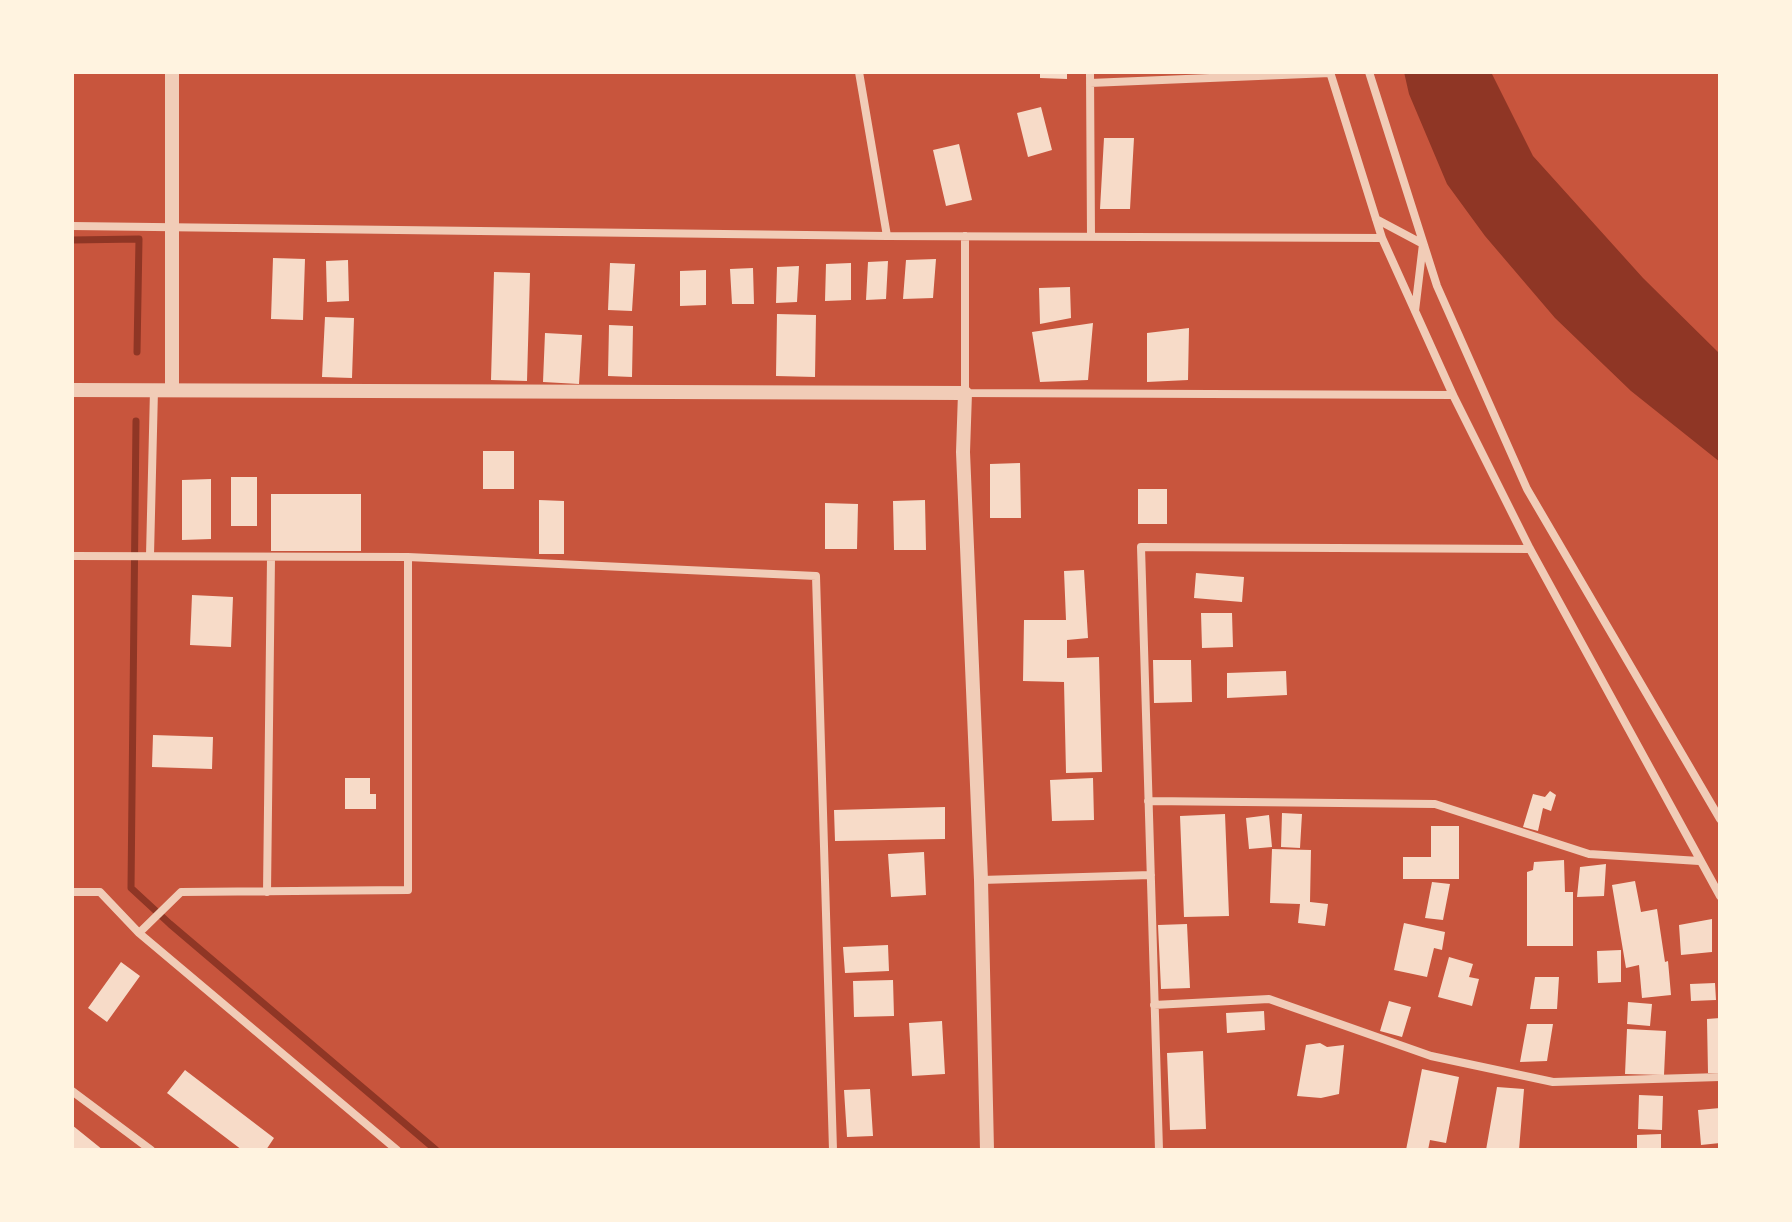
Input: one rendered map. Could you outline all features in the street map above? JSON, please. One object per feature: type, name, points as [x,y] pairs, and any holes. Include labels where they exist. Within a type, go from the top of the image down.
[{"type":"street","points":[[172,72],[172,390]]},
{"type":"street","points":[[859,72],[887,236]]},
{"type":"street","points":[[1090,72],[1091,237]]},
{"type":"street","points":[[1090,83],[1330,72],[1382,238],[1453,395],[1530,549],[1720,896]]},
{"type":"street","points":[[1369,72],[1437,286],[1527,489],[1720,819]]},
{"type":"street","points":[[1376,219],[1423,244]]},
{"type":"street","points":[[72,226],[887,236],[1382,238]]},
{"type":"street","points":[[965,236],[963,452],[981,880],[987,1150]]},
{"type":"street","points":[[1415,312],[1423,244]]},
{"type":"street","points":[[72,390],[1453,395]]},
{"type":"street","points":[[146,555],[154,390]]},
{"type":"street","points":[[1159,1150],[1141,547],[1530,549]]},
{"type":"street","points":[[72,556],[408,557],[816,576],[833,1150]]},
{"type":"street","points":[[142,930],[181,892],[408,890],[408,557]]},
{"type":"street","points":[[267,892],[271,558]]},
{"type":"street","points":[[1148,801],[1435,804],[1589,854],[1699,861]]},
{"type":"street","points":[[981,880],[1151,875]]},
{"type":"street","points":[[72,892],[100,892],[397,1150]]},
{"type":"street","points":[[1154,1005],[1269,999],[1431,1056],[1553,1082],[1720,1077]]},
{"type":"street","points":[[72,1091],[151,1150]]},
{"type":"shaded area","points":[[1404,72],[1491,72],[1533,156],[1643,278],[1720,354],[1720,462],[1631,391],[1555,318],[1485,236],[1447,184],[1409,94]]},
{"type":"building","points":[[1040,72],[1067,72],[1067,79],[1040,78]]},
{"type":"building","points":[[1041,107],[1052,150],[1028,157],[1017,113]]},
{"type":"building","points":[[1104,138],[1134,138],[1130,209],[1100,209]]},
{"type":"building","points":[[959,144],[972,200],[946,206],[933,150]]},
{"type":"building","points":[[273,258],[305,259],[303,320],[271,319]]},
{"type":"building","points":[[936,259],[933,298],[903,299],[906,260]]},
{"type":"building","points":[[348,260],[349,301],[327,302],[326,261]]},
{"type":"building","points":[[888,261],[886,299],[866,300],[868,262]]},
{"type":"building","points":[[610,263],[635,264],[632,311],[608,310]]},
{"type":"building","points":[[851,263],[851,300],[825,301],[826,264]]},
{"type":"building","points":[[799,266],[797,302],[776,303],[777,267]]},
{"type":"building","points":[[753,268],[754,304],[732,304],[730,269]]},
{"type":"building","points":[[706,270],[706,305],[680,306],[680,271]]},
{"type":"building","points":[[494,272],[530,273],[527,381],[491,380]]},
{"type":"building","points":[[1070,287],[1071,318],[1040,324],[1039,288]]},
{"type":"building","points":[[777,314],[816,315],[815,377],[776,376]]},
{"type":"building","points":[[325,317],[354,318],[352,378],[322,377]]},
{"type":"building","points":[[1093,323],[1088,380],[1040,382],[1032,332]]},
{"type":"building","points":[[609,325],[633,326],[632,377],[608,376]]},
{"type":"building","points":[[1189,328],[1188,380],[1147,382],[1147,333]]},
{"type":"building","points":[[545,333],[582,335],[579,384],[543,382]]},
{"type":"building","points":[[483,451],[514,451],[514,489],[483,489]]},
{"type":"building","points":[[1020,463],[1021,518],[990,518],[990,464]]},
{"type":"building","points":[[231,477],[257,477],[257,526],[231,526]]},
{"type":"building","points":[[211,479],[211,539],[182,540],[182,480]]},
{"type":"building","points":[[1138,489],[1167,489],[1167,524],[1138,524]]},
{"type":"building","points":[[271,494],[361,494],[361,551],[271,551]]},
{"type":"building","points":[[539,500],[564,501],[564,554],[539,554]]},
{"type":"building","points":[[925,500],[926,550],[894,550],[893,501]]},
{"type":"building","points":[[825,503],[858,504],[857,549],[825,549]]},
{"type":"building","points":[[1084,570],[1088,638],[1067,640],[1067,658],[1099,657],[1102,772],[1066,773],[1064,682],[1023,681],[1024,620],[1066,620],[1064,571]]},
{"type":"building","points":[[1196,573],[1244,577],[1242,602],[1194,598]]},
{"type":"building","points":[[192,595],[233,597],[231,647],[190,645]]},
{"type":"building","points":[[1201,613],[1232,613],[1233,647],[1202,648]]},
{"type":"building","points":[[1153,660],[1191,660],[1192,702],[1154,703]]},
{"type":"building","points":[[1286,671],[1287,695],[1227,698],[1227,673]]},
{"type":"building","points":[[153,735],[213,737],[212,769],[152,767]]},
{"type":"building","points":[[345,778],[370,778],[370,794],[376,794],[376,809],[345,809]]},
{"type":"building","points":[[1093,778],[1094,820],[1052,821],[1050,780]]},
{"type":"building","points":[[1550,791],[1556,795],[1551,811],[1543,808],[1538,831],[1523,827],[1533,794],[1545,797]]},
{"type":"building","points":[[945,807],[945,839],[835,841],[834,810]]},
{"type":"building","points":[[1282,813],[1302,814],[1300,848],[1281,847]]},
{"type":"building","points":[[1225,814],[1229,916],[1184,917],[1180,816]]},
{"type":"building","points":[[1269,815],[1272,847],[1249,849],[1246,818]]},
{"type":"building","points":[[1431,826],[1459,826],[1459,879],[1403,879],[1403,857],[1431,857]]},
{"type":"building","points":[[1272,849],[1311,850],[1310,902],[1328,904],[1325,926],[1298,923],[1300,904],[1270,903]]},
{"type":"building","points":[[924,852],[926,895],[891,897],[888,854]]},
{"type":"building","points":[[1564,860],[1565,892],[1573,892],[1573,946],[1527,946],[1527,872],[1533,870],[1534,862]]},
{"type":"building","points":[[1606,864],[1604,896],[1577,897],[1580,867]]},
{"type":"building","points":[[1635,881],[1641,912],[1657,909],[1665,962],[1668,961],[1671,995],[1642,998],[1639,965],[1626,968],[1612,885]]},
{"type":"building","points":[[1432,882],[1450,884],[1443,920],[1425,918]]},
{"type":"building","points":[[1712,919],[1712,952],[1681,955],[1679,925]]},
{"type":"building","points":[[1404,923],[1445,932],[1442,950],[1434,948],[1427,977],[1394,970]]},
{"type":"building","points":[[1187,924],[1190,988],[1161,989],[1158,925]]},
{"type":"building","points":[[888,945],[889,971],[845,973],[843,947]]},
{"type":"building","points":[[1621,950],[1621,982],[1598,983],[1597,951]]},
{"type":"building","points":[[1449,957],[1473,964],[1469,977],[1479,979],[1472,1006],[1438,997]]},
{"type":"building","points":[[121,962],[140,976],[107,1022],[88,1008]]},
{"type":"building","points":[[1535,977],[1559,977],[1557,1009],[1530,1009]]},
{"type":"building","points":[[893,980],[894,1016],[854,1017],[853,981]]},
{"type":"building","points":[[1715,983],[1716,1000],[1691,1001],[1690,984]]},
{"type":"building","points":[[1389,1001],[1411,1007],[1402,1037],[1380,1031]]},
{"type":"building","points":[[1628,1002],[1652,1004],[1650,1026],[1627,1024]]},
{"type":"building","points":[[1264,1011],[1265,1030],[1227,1033],[1226,1013]]},
{"type":"building","points":[[1720,1018],[1720,1073],[1708,1073],[1707,1019]]},
{"type":"building","points":[[942,1021],[945,1074],[912,1076],[909,1023]]},
{"type":"building","points":[[1527,1024],[1553,1024],[1547,1061],[1520,1062]]},
{"type":"building","points":[[1627,1029],[1666,1031],[1664,1075],[1625,1074]]},
{"type":"building","points":[[1320,1043],[1327,1047],[1344,1045],[1339,1094],[1321,1098],[1297,1096],[1306,1045]]},
{"type":"building","points":[[1203,1051],[1206,1129],[1170,1130],[1167,1053]]},
{"type":"building","points":[[1422,1069],[1459,1077],[1446,1143],[1430,1140],[1428,1150],[1406,1150]]},
{"type":"building","points":[[185,1070],[274,1138],[266,1150],[242,1150],[167,1093]]},
{"type":"building","points":[[1497,1087],[1524,1089],[1519,1150],[1486,1150]]},
{"type":"building","points":[[870,1089],[873,1136],[847,1137],[844,1090]]},
{"type":"building","points":[[1639,1095],[1663,1096],[1662,1130],[1638,1129]]},
{"type":"building","points":[[1720,1108],[1720,1143],[1701,1145],[1698,1110]]},
{"type":"building","points":[[72,1125],[103,1150],[72,1150]]},
{"type":"building","points":[[1661,1134],[1661,1150],[1637,1150],[1637,1135]]},
{"type":"waterway","points":[[72,240],[139,239],[137,352]]},
{"type":"waterway","points":[[136,421],[131,888],[436,1150]]}]
